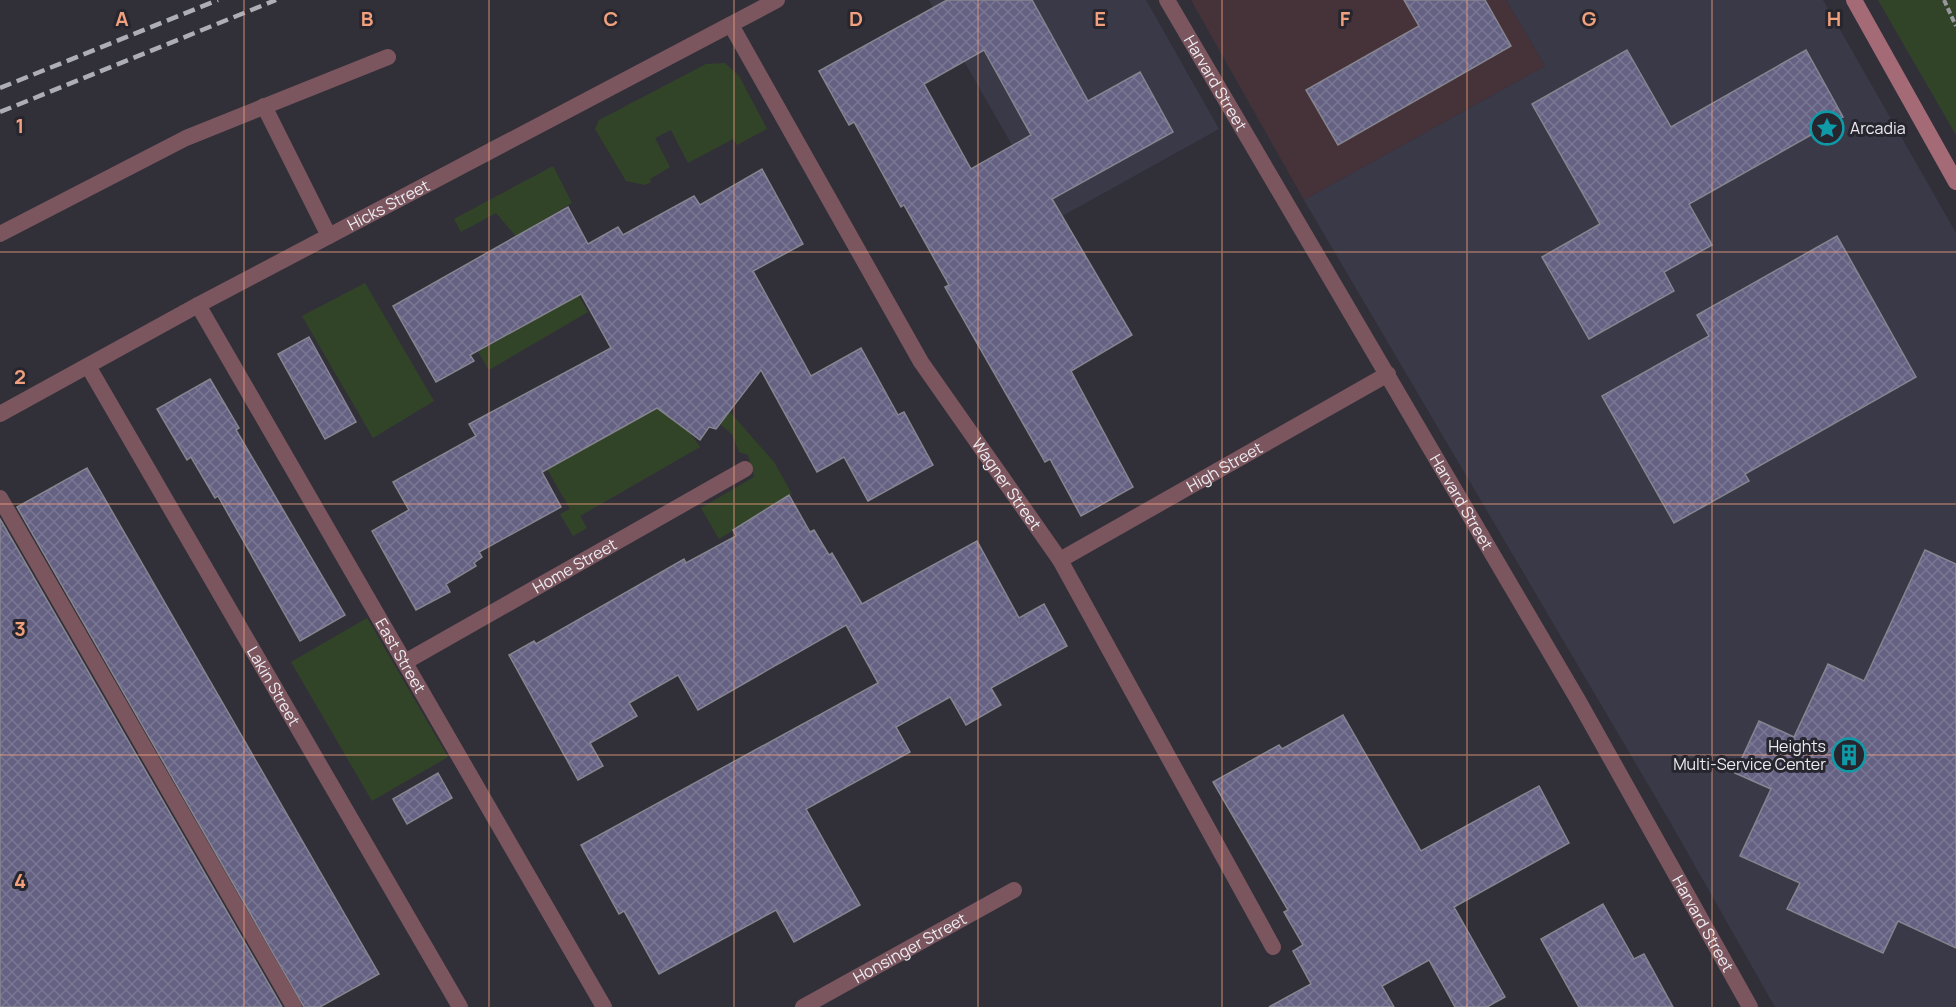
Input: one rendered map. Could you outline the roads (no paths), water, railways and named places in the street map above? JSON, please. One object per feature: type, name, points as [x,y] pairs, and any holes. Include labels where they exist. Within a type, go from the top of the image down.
[{"type":"main road","points":[[1854,0],[1956,182]]},
{"type":"street","name":"Hicks Street","points":[[0,414],[198,305],[777,0]]},
{"type":"street","name":"Harvard Street","points":[[1167,0],[1632,794],[1750,1007]]},
{"type":"street","name":"Wagner Street","points":[[730,25],[921,362],[1060,560],[1273,947]]},
{"type":"street","points":[[0,234],[186,138],[388,57]]},
{"type":"street","points":[[264,106],[329,236]]},
{"type":"street","name":"East Street","points":[[198,305],[604,1007]]},
{"type":"street","name":"Lakin Street","points":[[88,366],[460,1007]]},
{"type":"street","name":"High Street","points":[[1060,560],[1388,374]]},
{"type":"street","name":"Home Street","points":[[405,662],[745,469]]},
{"type":"street","points":[[0,498],[294,1007]]},
{"type":"street","name":"Honsinger Street","points":[[803,1007],[1014,890]]},
{"type":"railway","points":[[0,88],[218,0]]},
{"type":"railway","points":[[0,112],[276,0]]},
{"type":"place","name":"Arcadia","points":[[1827,128]]},
{"type":"place","name":"Heights Multi-Service Center","points":[[1849,755]]}]
